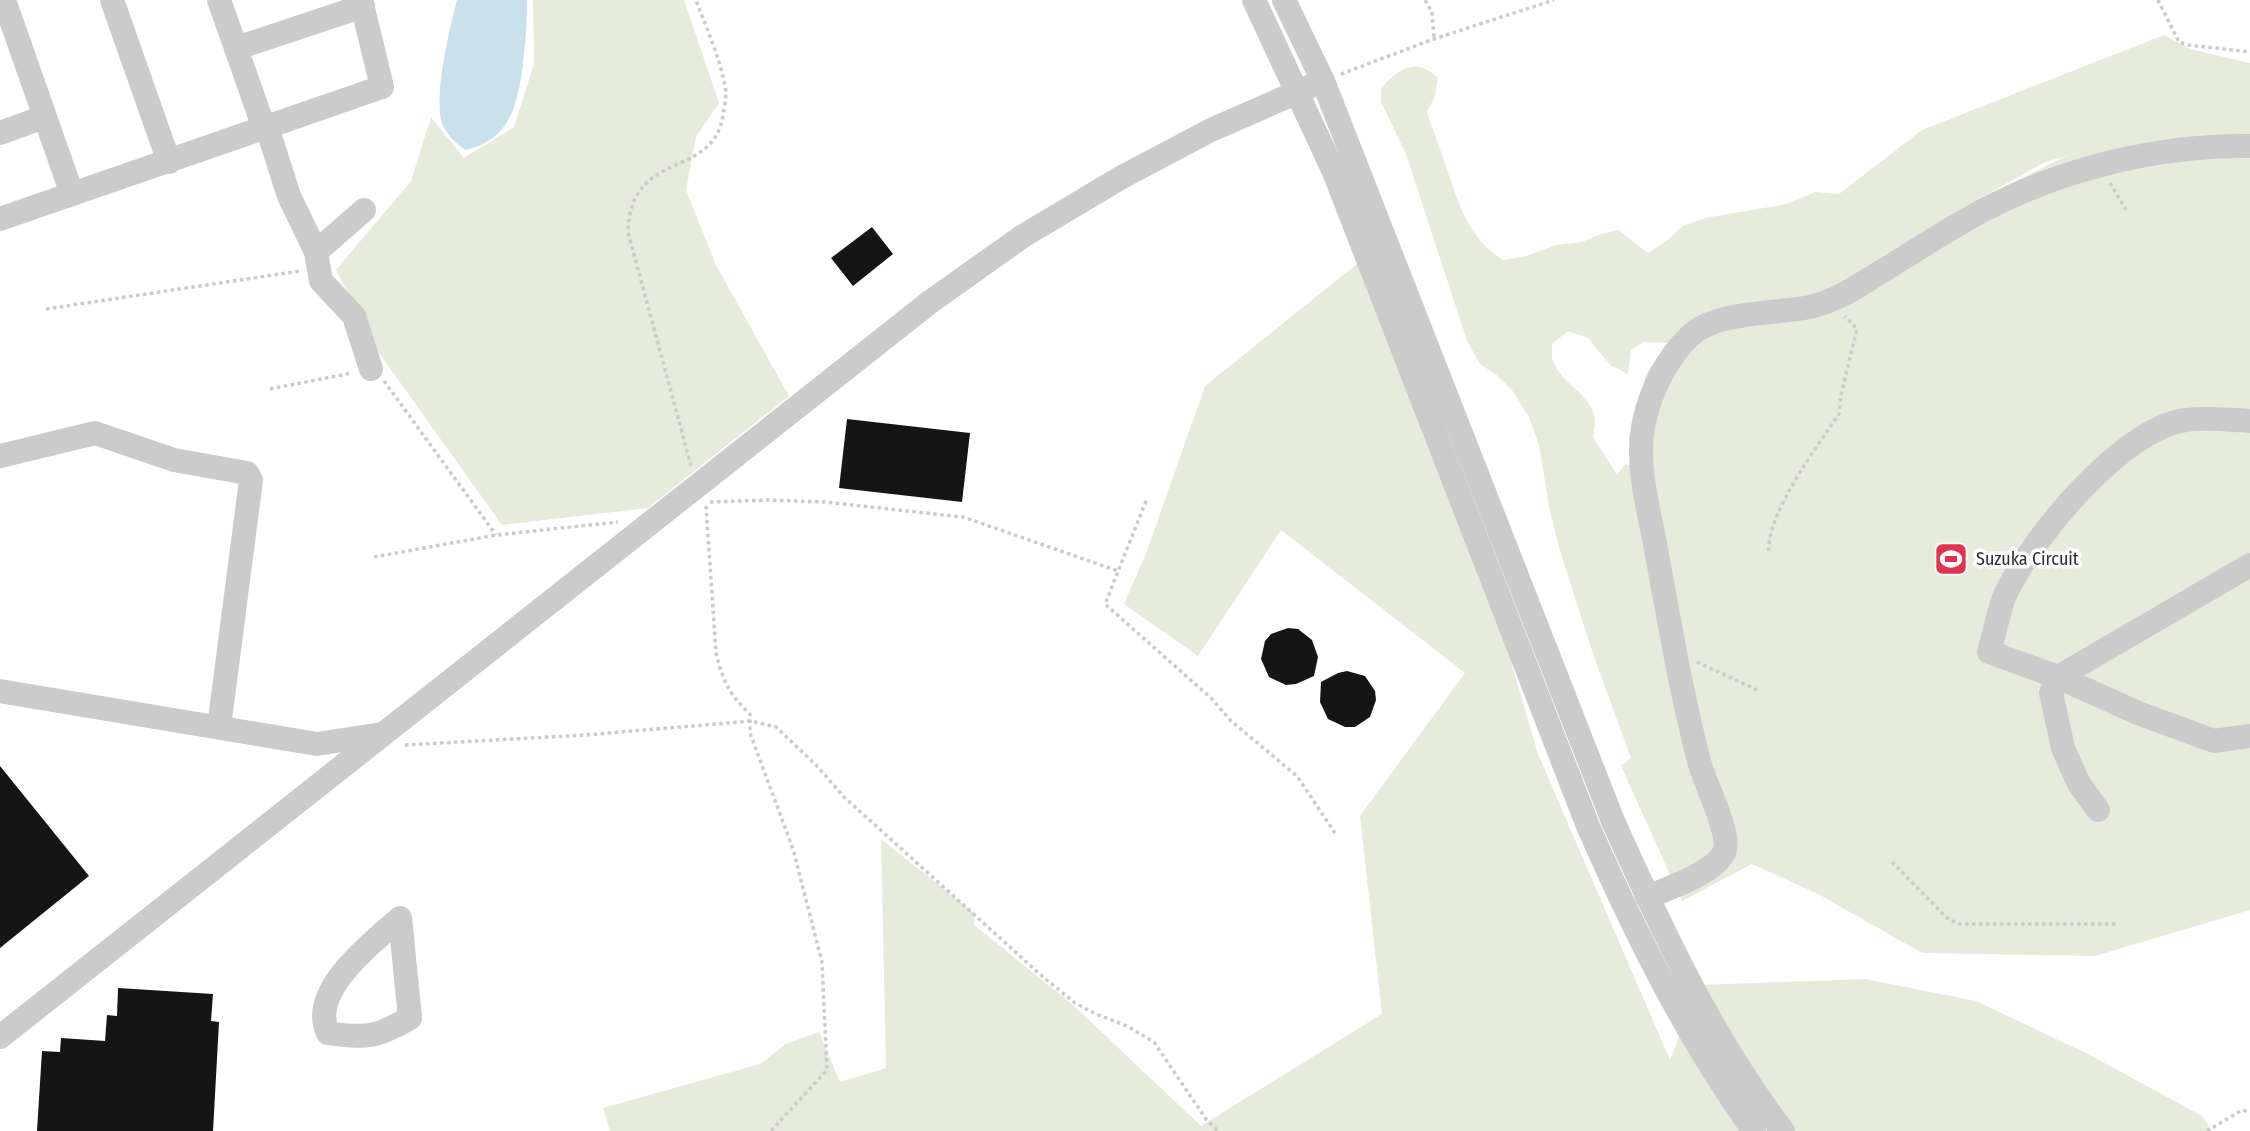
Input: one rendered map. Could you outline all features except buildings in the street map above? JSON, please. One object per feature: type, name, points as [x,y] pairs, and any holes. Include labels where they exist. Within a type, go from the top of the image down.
[{"type":"street","points":[[4,0],[9,41],[44,117],[72,194]]},
{"type":"street","points":[[112,0],[169,162]]},
{"type":"street","points":[[219,0],[289,196],[317,260],[321,281],[354,316],[372,369]]},
{"type":"street","points":[[1254,0],[1334,172],[1623,906],[1671,1000],[1718,1082],[1754,1131]]},
{"type":"street","points":[[1284,0],[1323,81],[1614,821],[1647,897],[1730,1053],[1783,1131]]},
{"type":"street","points":[[0,219],[382,87],[362,3],[237,48]]},
{"type":"street","points":[[0,1037],[390,740],[656,518],[701,494],[930,302],[1023,236],[1122,177],[1188,142],[1323,81]]},
{"type":"street","points":[[0,133],[44,117]]},
{"type":"street","points":[[1647,897],[1709,867],[1720,858],[1725,844],[1718,814],[1699,763],[1650,519],[1641,458],[1643,427],[1658,380],[1678,349],[1693,333],[1710,323],[1812,306],[1831,300],[1859,286],[1982,211],[2049,181],[2099,166],[2193,149],[2250,146]]},
{"type":"street","points":[[317,260],[364,210]]},
{"type":"street","points":[[2250,421],[2184,420],[2161,427],[2141,438],[2107,465],[2058,514],[2041,538],[2006,595],[1989,652],[2058,677],[2138,713],[2214,741],[2250,736]]},
{"type":"street","points":[[0,456],[95,433],[174,460],[247,473],[251,480],[219,727]]},
{"type":"street","points":[[2098,810],[2079,784],[2063,748],[2051,692],[2058,677],[2250,565]]},
{"type":"street","points":[[0,691],[317,744],[390,740]]},
{"type":"street","points":[[400,918],[410,1018],[384,1033],[360,1037],[328,1033],[323,1023],[324,1008],[330,990],[371,943],[400,918]]},
{"type":"path","points":[[696,0],[715,50],[726,95],[722,126],[713,141],[697,155],[658,172],[645,183],[634,198],[628,216],[628,232],[701,494],[716,653],[721,674],[731,695],[750,714],[750,733],[793,849],[822,962],[827,1070],[771,1131]]},
{"type":"path","points":[[1425,0],[1432,12],[1434,39]]},
{"type":"path","points":[[1323,81],[1434,39],[1554,0]]},
{"type":"path","points":[[2158,0],[2179,42],[2250,52]]},
{"type":"path","points":[[2099,166],[2126,209]]},
{"type":"path","points":[[46,309],[317,260]]},
{"type":"path","points":[[1769,551],[1768,538],[1779,510],[1839,414],[1857,329],[1831,300]]},
{"type":"path","points":[[270,389],[375,369],[496,536]]},
{"type":"path","points":[[701,494],[825,502],[963,517],[1118,571]]},
{"type":"path","points":[[1146,501],[1105,604],[1212,699],[1231,721],[1297,775],[1335,832]]},
{"type":"path","points":[[374,557],[496,536],[656,518]]},
{"type":"path","points":[[1676,652],[1757,691]]},
{"type":"path","points":[[390,740],[585,735],[751,721],[776,727],[816,765],[844,797],[1042,976],[1075,1003],[1127,1026],[1154,1042],[1206,1119],[1218,1131]]},
{"type":"path","points":[[1892,862],[1946,917],[1958,925],[2119,923]]},
{"type":"path","points":[[2207,1131],[2242,1110],[2250,1112]]},
{"type":"shaded area","points":[[533,0],[684,0],[719,103],[696,137],[686,190],[716,265],[789,396],[648,508],[502,525],[377,350],[336,270],[411,181],[431,117],[464,158],[514,127],[534,64]]},
{"type":"shaded area","name":"Suzuka Circuit","points":[[2164,35],[2190,49],[2250,63],[2250,910],[2095,956],[1922,953],[1820,895],[1752,864],[1682,901],[1621,766],[1631,758],[1593,654],[1561,554],[1550,512],[1539,445],[1529,417],[1512,390],[1480,364],[1467,341],[1406,154],[1381,102],[1381,88],[1394,75],[1415,66],[1430,71],[1438,78],[1435,96],[1427,112],[1456,195],[1474,231],[1491,252],[1503,260],[1526,256],[1556,245],[1582,242],[1618,230],[1648,253],[1683,226],[1705,218],[1787,204],[1815,192],[1839,194],[1922,130]],"holes":[[[2072,154],[2064,157],[1954,213],[2043,163]],[[1568,331],[1588,338],[1610,365],[1628,374],[1631,350],[1644,342],[1667,343],[1646,374],[1633,445],[1637,467],[1625,464],[1617,475],[1593,437],[1595,420],[1589,403],[1557,369],[1552,359],[1552,344]]]},
{"type":"shaded area","points":[[1363,259],[1497,614],[1538,754],[1670,1060],[1700,985],[1865,979],[1976,1001],[2090,1055],[2202,1116],[2212,1131],[610,1131],[603,1108],[760,1064],[786,1044],[819,1032],[840,1082],[886,1068],[881,839],[974,913],[974,925],[1073,1005],[1201,1126],[1382,1014],[1360,816],[1465,673],[1281,530],[1198,656],[1124,604],[1147,551],[1205,386]]},
{"type":"water","points":[[457,0],[527,0],[520,86],[511,114],[494,137],[465,150],[447,133],[440,115],[443,64]]},
{"type":"place","name":"Suzuka Circuit","points":[[1951,559]]}]
